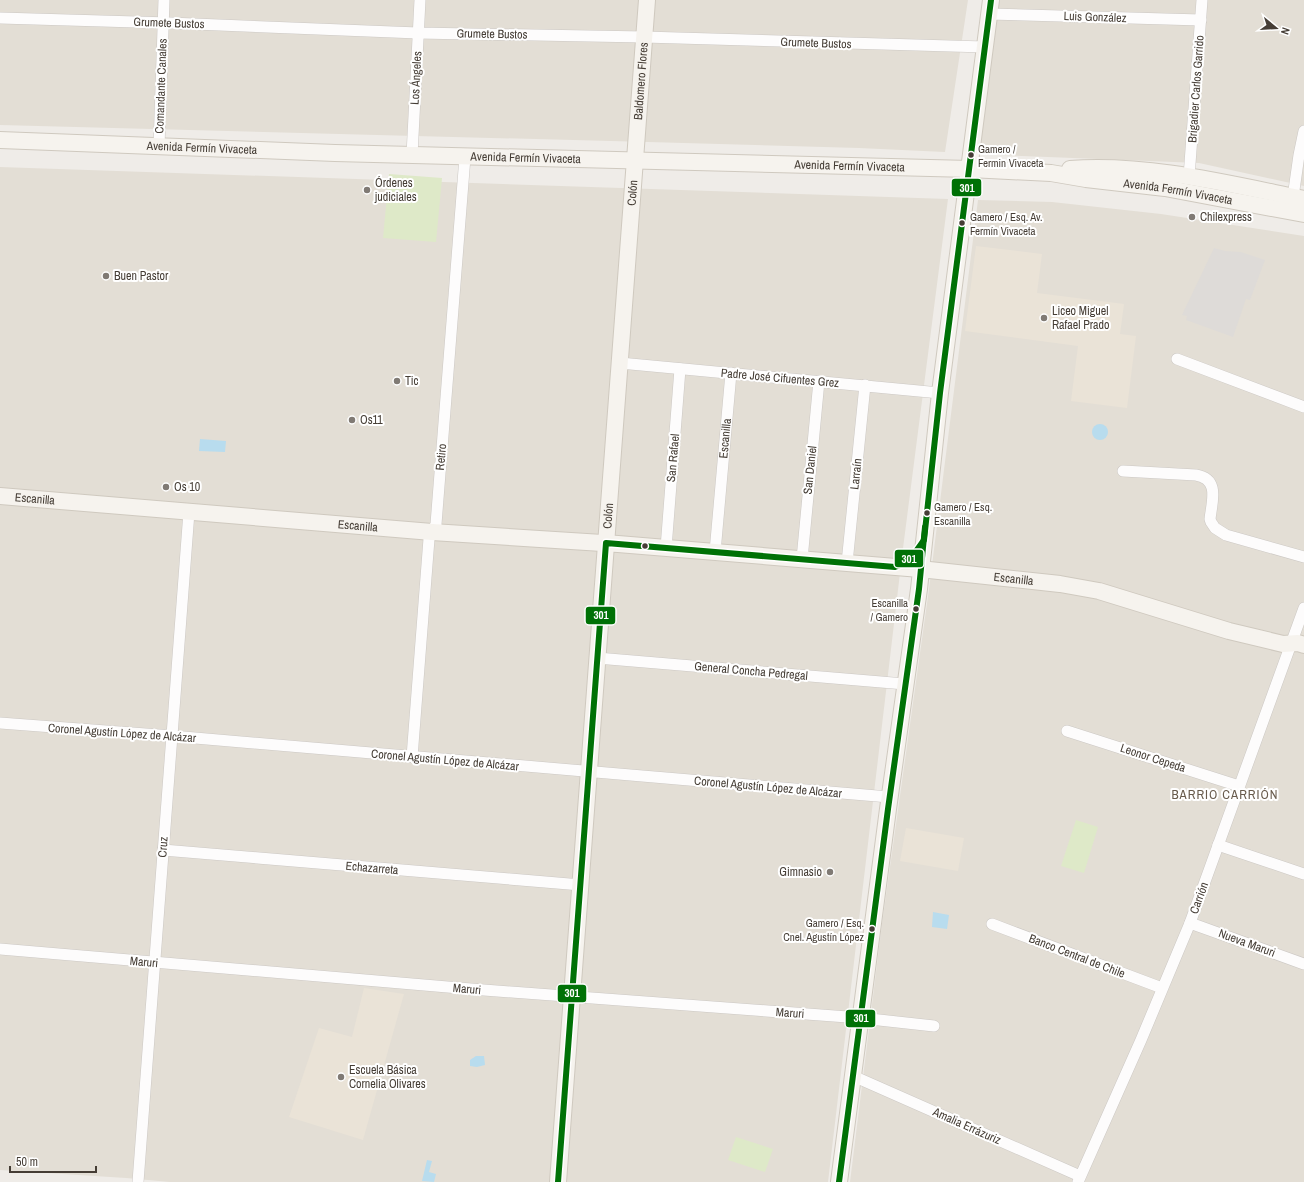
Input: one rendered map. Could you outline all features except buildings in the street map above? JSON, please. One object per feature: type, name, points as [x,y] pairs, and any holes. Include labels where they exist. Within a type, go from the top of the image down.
[{"type":"main road","name":"Baldomero Flores","points":[[635,162],[647,0]]},
{"type":"main road","points":[[839,1182],[889,796],[919,589],[940,393],[990,7]]},
{"type":"main road","name":"Avenida Fermín Vivaceta","points":[[0,140],[465,157],[970,169],[1051,173],[1188,191],[1304,214]]},
{"type":"main road","name":"Colón","points":[[558,1182],[635,162]]},
{"type":"main road","name":"Avenida Fermín Vivaceta","points":[[1051,173],[1069,169],[1099,168],[1151,172],[1189,177],[1298,198]]},
{"type":"main road","name":"Escanilla","points":[[0,496],[432,532],[606,543],[802,559],[920,569],[1060,584],[1089,589],[1229,631],[1283,644],[1297,644]]},
{"type":"main road","points":[[895,567],[903,564],[913,557],[924,540]]},
{"type":"street","name":"Comandante Canales","points":[[159,147],[164,0]]},
{"type":"street","name":"Los Ángeles","points":[[412,155],[420,0]]},
{"type":"street","name":"Brigadier Carlos Garrido","points":[[1189,177],[1202,0]]},
{"type":"street","name":"Luis González","points":[[990,7],[1201,20]]},
{"type":"street","name":"Grumete Bustos","points":[[0,18],[163,22],[418,33],[644,36],[985,47]]},
{"type":"street","points":[[1298,198],[1299,154],[1304,131]]},
{"type":"street","name":"Retiro","points":[[412,757],[429,539],[436,524],[465,157]]},
{"type":"street","points":[[1177,359],[1304,407]]},
{"type":"street","name":"Padre José Cifuentes Grez","points":[[620,363],[940,393]]},
{"type":"street","name":"San Rafael","points":[[666,548],[680,369]]},
{"type":"street","name":"Escanilla","points":[[715,552],[731,373]]},
{"type":"street","name":"San Daniel","points":[[802,559],[819,381]]},
{"type":"street","name":"Larraín","points":[[847,563],[865,386]]},
{"type":"street","points":[[1123,471],[1196,475],[1205,477],[1211,485],[1213,494],[1210,519],[1212,525],[1218,531],[1231,537],[1304,557]]},
{"type":"street","name":"Cruz","points":[[138,1182],[189,512]]},
{"type":"street","name":"Carrión","points":[[1079,1179],[1141,1040],[1190,923],[1239,786],[1297,644],[1304,608]]},
{"type":"street","name":"General Concha Pedregal","points":[[597,658],[905,684]]},
{"type":"street","name":"Coronel Agustín López de Alcázar","points":[[0,723],[889,796]]},
{"type":"street","name":"Leonor Cepeda","points":[[1067,731],[1239,786]]},
{"type":"street","points":[[1218,845],[1304,874]]},
{"type":"street","name":"Echazarreta","points":[[163,850],[581,886]]},
{"type":"street","name":"Nueva Maruri","points":[[1190,923],[1304,964]]},
{"type":"street","name":"Banco Central de Chile","points":[[992,924],[1162,988]]},
{"type":"street","name":"Maruri","points":[[0,949],[572,997],[861,1018],[934,1026]]},
{"type":"street","name":"Amalia Errázuriz","points":[[853,1076],[1079,1179]]},
{"type":"shaded area","points":[[0,0],[968,0],[945,152],[859,148],[0,125]]},
{"type":"shaded area","points":[[999,0],[1304,0],[1304,186],[1199,163],[975,154]]},
{"type":"shaded area","points":[[0,167],[948,199],[902,556],[828,1182],[170,1182],[0,1170]]},
{"type":"shaded area","points":[[978,200],[1052,202],[1161,214],[1304,236],[1304,1182],[850,1182],[882,924],[929,589]]},
{"type":"shaded area","name":"Liceo Miguel Rafael Prado","points":[[976,246],[1042,254],[1037,293],[1124,304],[1120,334],[1136,336],[1127,408],[1071,401],[1078,346],[965,331]]},
{"type":"shaded area","points":[[1214,248],[1225,251],[1241,252],[1265,260],[1250,300],[1246,299],[1233,337],[1186,320],[1187,316],[1182,315]]},
{"type":"shaded area","points":[[906,828],[964,838],[958,871],[900,861]]},
{"type":"shaded area","name":"Escuela Básica Cornelia Olivares","points":[[364,988],[404,994],[363,1140],[289,1117],[319,1028],[352,1037]]},
{"type":"green space","points":[[389,174],[442,178],[436,242],[383,238]]},
{"type":"green space","points":[[1076,820],[1098,827],[1084,873],[1061,866]]},
{"type":"green space","points":[[736,1137],[773,1149],[765,1172],[728,1160]]},
{"type":"water","points":[[1100,424],[1106,426],[1108,432],[1106,438],[1100,440],[1094,438],[1092,432],[1094,426]]},
{"type":"water","points":[[200,439],[226,441],[225,452],[199,451]]},
{"type":"water","points":[[933,912],[949,915],[947,929],[932,927]]},
{"type":"water","points":[[476,1056],[484,1056],[485,1065],[477,1067],[470,1066],[470,1060]]},
{"type":"water","points":[[427,1160],[432,1161],[429,1172],[436,1174],[434,1182],[422,1181]]},
{"type":"transit line","name":"301","points":[[558,1182],[606,543],[895,567],[908,559],[924,540],[940,393],[991,0]]},
{"type":"transit line","name":"301","points":[[839,1182],[888,809],[919,589],[925,527]]},
{"type":"place","name":"Gamero / Fermin Vivaceta","points":[[971,155]]},
{"type":"place","name":"Órdenes judiciales","points":[[367,190]]},
{"type":"place","name":"Chilexpress","points":[[1192,217]]},
{"type":"place","name":"Gamero / Esq. Av. Fermín Vivaceta","points":[[962,223]]},
{"type":"place","name":"Buen Pastor","points":[[106,276]]},
{"type":"place","name":"Liceo Miguel Rafael Prado","points":[[1044,318]]},
{"type":"place","name":"Tic","points":[[397,381]]},
{"type":"place","name":"Os11","points":[[352,420]]},
{"type":"place","name":"Os 10","points":[[166,487]]},
{"type":"place","name":"Gamero / Esq. Escanilla","points":[[927,513]]},
{"type":"place","name":"Escanilla / Gamero","points":[[916,609]]},
{"type":"place","name":"Gimnasio","points":[[830,872]]},
{"type":"place","name":"Gamero / Esq. Cnel. Agustín López","points":[[872,929]]},
{"type":"place","name":"Escuela Básica Cornelia Olivares","points":[[341,1077]]},
{"type":"district","name":"BARRIO CARRIÓN","points":[[1225,794]]}]
